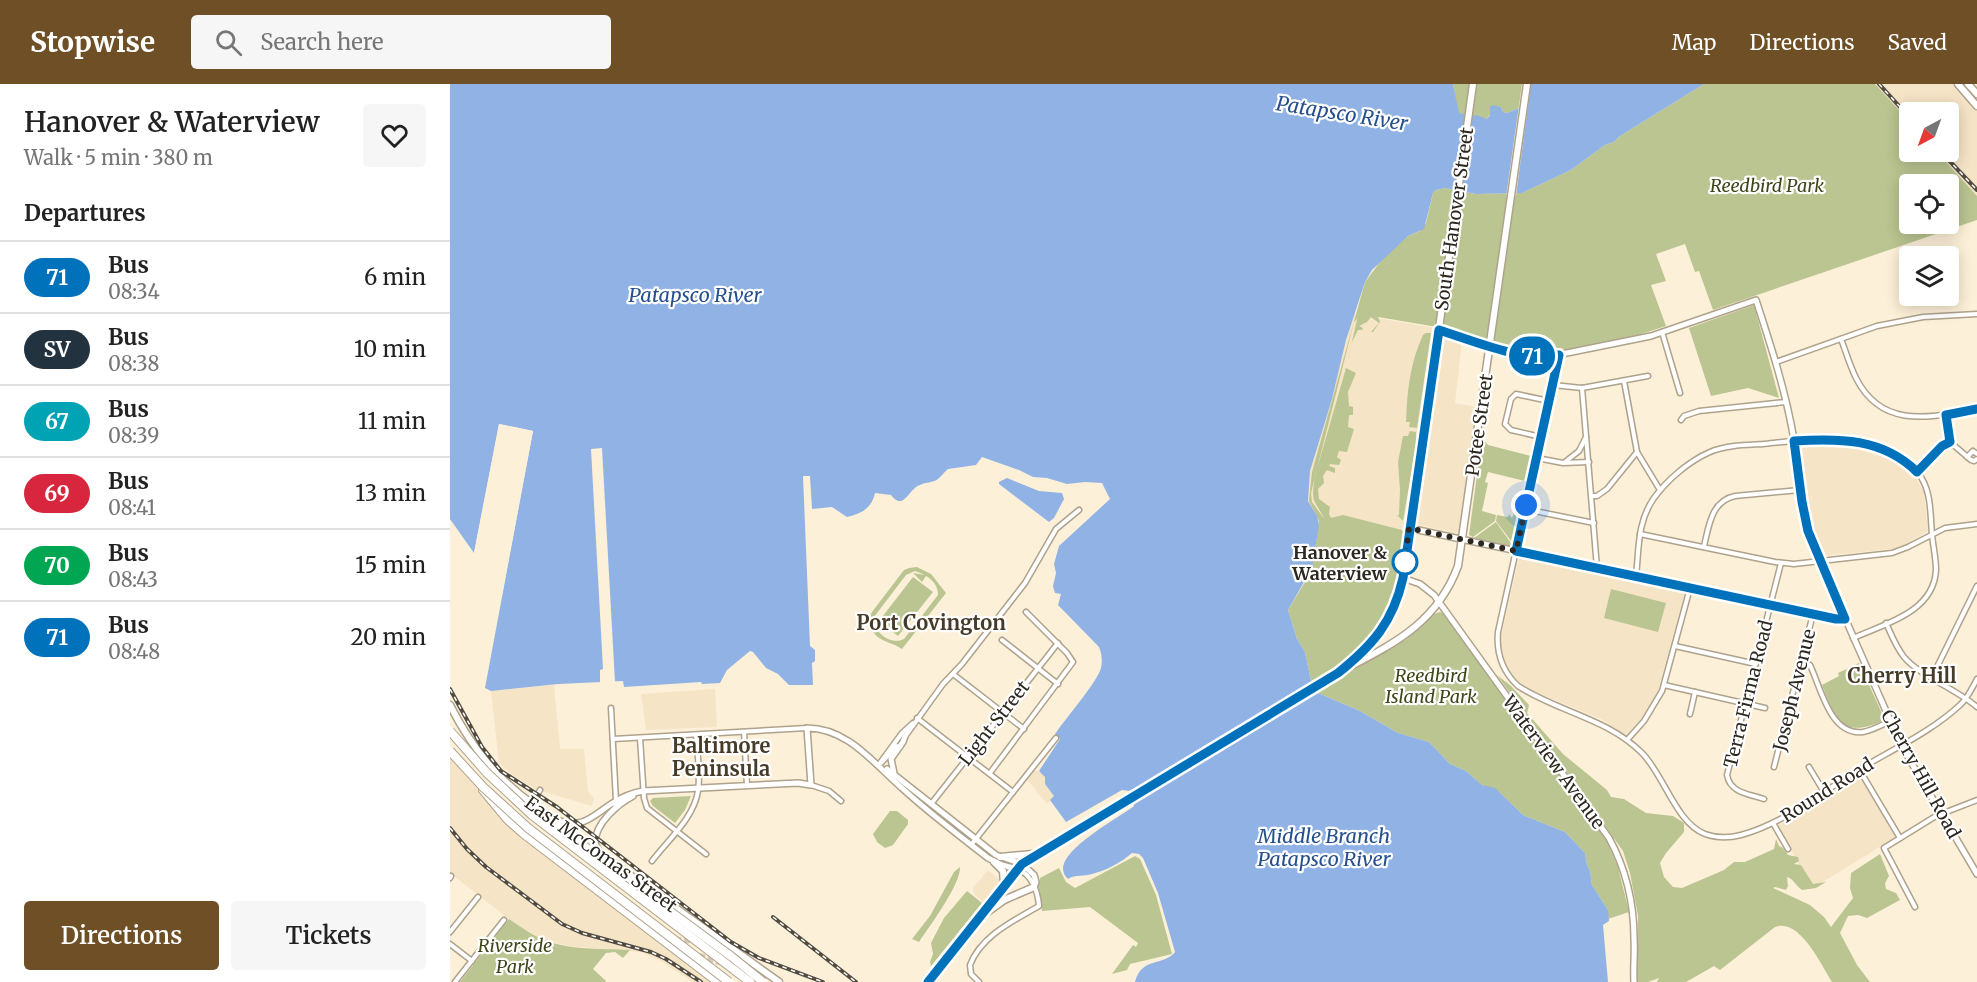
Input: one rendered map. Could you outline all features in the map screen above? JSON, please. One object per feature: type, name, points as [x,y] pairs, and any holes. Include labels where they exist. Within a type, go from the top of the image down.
[{"type":"highway","points":[[450,732],[487,773],[527,811],[750,982]]},
{"type":"highway","points":[[450,751],[491,795],[528,828],[729,982]]},
{"type":"highway","points":[[481,788],[514,826],[718,982]]},
{"type":"highway","points":[[531,805],[763,982]]},
{"type":"highway","points":[[929,982],[937,971]]},
{"type":"main road","name":"South Hanover Street","points":[[937,971],[1019,867],[1338,673],[1360,655],[1381,631],[1395,605],[1403,578],[1473,84]]},
{"type":"main road","name":"Potee Street","points":[[1338,673],[1407,634],[1426,619],[1440,602],[1454,576],[1463,539],[1527,84]]},
{"type":"main road","points":[[1958,84],[1977,106]]},
{"type":"main road","points":[[1968,84],[1977,94]]},
{"type":"main road","name":"East McComas Street","points":[[450,705],[465,733],[485,761],[531,805],[554,819],[777,981]]},
{"type":"main road","points":[[1000,857],[1021,857],[1039,853]]},
{"type":"main road","points":[[994,862],[1003,871],[1004,885]]},
{"type":"main road","points":[[976,921],[1001,901],[1034,887]]},
{"type":"main road","points":[[685,915],[696,928]]},
{"type":"main road","name":"East McComas Street","points":[[736,965],[753,969],[777,981]]},
{"type":"street","name":"Cherry Hill Road","points":[[1662,332],[1756,300],[1786,402],[1805,521],[1819,561],[1901,745],[1977,874]]},
{"type":"street","points":[[1776,362],[1877,326],[1940,315],[1977,314]]},
{"type":"street","points":[[1439,330],[1527,356],[1559,355],[1662,332],[1680,393]]},
{"type":"street","points":[[1841,339],[1857,380],[1867,394],[1894,413],[1910,418],[1946,415],[1977,409]]},
{"type":"street","points":[[1559,355],[1497,640],[1498,654],[1504,669],[1524,690],[1599,723],[1627,740],[1650,714],[1664,686],[1690,588]]},
{"type":"street","points":[[1553,385],[1582,388],[1648,376]]},
{"type":"street","points":[[1624,381],[1637,452],[1660,490]]},
{"type":"street","points":[[1582,388],[1598,568]]},
{"type":"street","points":[[1541,437],[1507,428],[1505,424],[1514,395],[1549,401]]},
{"type":"street","points":[[1681,420],[1684,416],[1699,411],[1786,402]]},
{"type":"street","points":[[1946,415],[1950,442],[1967,457],[1974,461],[1977,459]]},
{"type":"street","points":[[1563,464],[1575,456],[1587,436]]},
{"type":"street","points":[[1636,577],[1640,534],[1646,513],[1660,490],[1694,461],[1711,451],[1728,447],[1836,439],[1870,444],[1898,456],[1917,472],[1927,491],[1936,571],[1929,593],[1912,611],[1853,638]]},
{"type":"street","points":[[1917,472],[1942,446],[1950,442]]},
{"type":"street","points":[[1967,457],[1973,451],[1977,454]]},
{"type":"street","points":[[1592,496],[1597,496],[1607,489],[1637,452]]},
{"type":"street","points":[[1537,458],[1563,464],[1589,462]]},
{"type":"street","points":[[1704,546],[1711,518],[1720,502],[1735,496],[1800,490]]},
{"type":"street","points":[[1526,509],[1594,523]]},
{"type":"street","points":[[895,775],[891,759],[913,723],[1030,577],[1056,529],[1079,510]]},
{"type":"street","points":[[1640,534],[1781,563],[1892,553],[1945,528],[1977,524]]},
{"type":"street","points":[[1409,528],[1845,619]]},
{"type":"street","name":"Terra Firma Road","points":[[1764,799],[1734,789],[1728,779],[1728,771],[1781,563]]},
{"type":"street","name":"Waterview Avenue","points":[[1403,578],[1420,584],[1434,594],[1605,832],[1616,851],[1633,911],[1634,982]]},
{"type":"street","points":[[1932,677],[1977,586]]},
{"type":"street","points":[[990,773],[1073,662],[1058,643],[1026,612]]},
{"type":"street","name":"Joseph Avenue","points":[[1774,767],[1813,614]]},
{"type":"street","points":[[1886,623],[1905,658],[1977,707]]},
{"type":"street","points":[[1002,640],[1058,684]]},
{"type":"street","name":"Light Street","points":[[932,804],[1058,643]]},
{"type":"street","points":[[1675,646],[1756,664]]},
{"type":"street","points":[[1801,662],[1811,667],[1832,714],[1842,725],[1854,731],[1863,732],[1890,721]]},
{"type":"street","points":[[953,674],[1024,729]]},
{"type":"street","name":"Round Road","points":[[1627,740],[1655,769],[1690,824],[1705,834],[1721,837],[1742,835],[1773,823],[1901,745],[1953,710],[1966,698],[1977,679]]},
{"type":"street","points":[[1664,686],[1765,708]]},
{"type":"street","points":[[1690,714],[1695,692]]},
{"type":"street","points":[[611,708],[615,809]]},
{"type":"street","points":[[917,718],[1013,792]]},
{"type":"street","points":[[879,765],[909,724],[913,723]]},
{"type":"street","points":[[613,739],[807,728],[840,735],[1000,857],[1034,875],[1036,882],[1034,887],[1039,906],[993,934],[980,948],[970,965],[971,974],[979,982]]},
{"type":"street","points":[[807,728],[811,785]]},
{"type":"street","points":[[744,732],[747,785]]},
{"type":"street","points":[[652,861],[692,810],[699,788],[696,735]]},
{"type":"street","points":[[879,765],[905,736]]},
{"type":"street","points":[[640,738],[643,791],[647,808],[706,854]]},
{"type":"street","points":[[971,845],[1056,738]]},
{"type":"street","points":[[879,765],[902,788],[994,862],[1019,867]]},
{"type":"street","points":[[1809,767],[1824,792]]},
{"type":"street","points":[[1859,769],[1900,838]]},
{"type":"street","points":[[554,819],[568,823],[584,822],[594,818],[624,796],[643,791],[798,783],[829,791],[841,801]]},
{"type":"street","points":[[531,805],[540,790]]},
{"type":"street","points":[[616,790],[624,796]]},
{"type":"street","points":[[601,854],[594,841],[599,829],[615,809],[643,791]]},
{"type":"street","points":[[1915,907],[1884,848],[1941,813],[1977,800]]},
{"type":"street","points":[[1773,823],[1788,849]]},
{"type":"street","points":[[450,932],[477,897]]},
{"type":"street","points":[[455,982],[504,920]]},
{"type":"street","points":[[450,944],[472,961]]},
{"type":"shaded area","points":[[1871,84],[1975,84],[1977,86],[1977,196],[1959,177],[1959,174],[1956,174],[1945,162],[1959,162],[1959,102],[1899,102],[1899,113]]},
{"type":"shaded area","points":[[1354,314],[1434,328],[1402,530],[1344,517],[1318,522],[1308,501],[1310,471]]},
{"type":"shaded area","points":[[1443,336],[1462,341],[1455,403],[1476,407],[1459,534],[1416,524]]},
{"type":"shaded area","points":[[1836,443],[1880,452],[1904,465],[1913,473],[1924,492],[1928,531],[1907,544],[1891,549],[1822,556],[1809,520],[1799,444]]},
{"type":"shaded area","points":[[1519,557],[1685,592],[1658,690],[1646,713],[1626,735],[1601,719],[1531,690],[1520,683],[1504,661],[1500,642]]},
{"type":"shaded area","points":[[554,685],[560,749],[584,749],[588,792],[594,798],[592,806],[535,789],[511,774],[499,763],[491,691]]},
{"type":"shaded area","points":[[715,689],[717,727],[646,730],[641,694]]},
{"type":"shaded area","points":[[450,758],[507,823],[719,982],[693,982],[661,961],[640,952],[568,946],[542,940],[509,919],[450,873]]},
{"type":"shaded area","points":[[1032,770],[1039,771],[1045,777],[1045,784],[1055,797],[1047,804],[1026,778]]},
{"type":"shaded area","points":[[1860,775],[1896,837],[1813,888],[1777,826]]},
{"type":"shaded area","points":[[988,870],[1001,881],[983,902],[974,894],[973,888]]},
{"type":"green space","points":[[1453,84],[1525,84],[1521,107],[1507,113],[1503,112],[1501,107],[1495,106],[1487,119],[1458,113]]},
{"type":"green space","points":[[1704,84],[1875,84],[1899,110],[1899,162],[1946,162],[1957,174],[1899,174],[1899,234],[1936,234],[1713,310],[1699,271],[1695,272],[1685,244],[1656,254],[1666,281],[1651,285],[1666,326],[1638,335],[1540,353],[1517,350],[1443,328],[1378,317],[1380,322],[1371,332],[1379,323],[1371,317],[1359,326],[1363,328],[1358,330],[1352,342],[1347,363],[1359,311],[1354,322],[1317,468],[1346,368],[1356,373],[1348,392],[1349,406],[1353,407],[1353,415],[1349,415],[1348,427],[1354,429],[1347,452],[1339,451],[1337,457],[1341,460],[1339,465],[1330,464],[1329,466],[1335,468],[1335,473],[1327,470],[1323,476],[1324,483],[1318,489],[1319,499],[1330,507],[1331,518],[1343,515],[1402,530],[1405,546],[1397,587],[1387,612],[1372,636],[1352,658],[1358,666],[1408,637],[1434,614],[1440,612],[1445,614],[1605,837],[1618,867],[1629,912],[1608,919],[1608,910],[1592,885],[1585,853],[1565,832],[1523,815],[1499,792],[1482,785],[1466,771],[1450,764],[1429,742],[1398,733],[1360,711],[1318,693],[1311,681],[1305,652],[1297,639],[1288,610],[1308,577],[1314,557],[1319,521],[1309,501],[1312,472],[1365,282],[1383,258],[1408,236],[1420,231],[1426,223],[1433,193],[1436,190],[1445,188],[1476,194],[1522,193],[1571,170],[1605,145],[1614,142]],"holes":[[[1315,478],[1314,500],[1325,520],[1312,502],[1311,493]]]},
{"type":"green space","points":[[1959,176],[1977,196],[1977,220],[1959,226]]},
{"type":"green space","points":[[1754,305],[1779,398],[1748,388],[1711,396],[1689,328]]},
{"type":"green space","points":[[1431,333],[1417,428],[1409,427],[1410,422],[1406,422],[1410,377],[1415,356],[1423,335]]},
{"type":"green space","points":[[1410,431],[1416,432],[1416,445],[1403,521],[1397,515],[1399,515],[1400,490],[1398,462],[1403,436],[1408,436]]},
{"type":"green space","points":[[1482,437],[1488,445],[1535,457],[1529,482],[1488,472],[1482,511],[1496,515],[1495,521],[1473,537],[1469,535]]},
{"type":"green space","points":[[1516,509],[1522,511],[1514,545],[1496,521],[1497,515],[1508,517],[1509,514],[1512,518]]},
{"type":"green space","points":[[1496,522],[1513,546],[1474,538]]},
{"type":"green space","points":[[917,567],[931,574],[946,593],[902,649],[877,636],[869,619],[904,570]],"holes":[[[915,571],[925,575],[913,573],[922,582],[926,576],[931,579],[938,595],[904,639],[894,641],[883,636],[876,628],[874,617],[906,575]]]},
{"type":"green space","points":[[913,577],[933,592],[898,636],[879,621]]},
{"type":"green space","points":[[1611,589],[1666,603],[1658,632],[1604,618]]},
{"type":"green space","points":[[1859,663],[1885,720],[1860,728],[1843,724],[1832,709],[1822,685],[1839,676],[1838,673]]},
{"type":"green space","points":[[1497,675],[1529,705],[1527,713],[1563,754],[1607,790],[1611,797],[1624,799],[1646,813],[1673,816],[1684,823],[1684,832],[1660,863],[1664,877],[1673,887],[1682,888],[1724,870],[1734,862],[1745,862],[1774,849],[1776,839],[1788,855],[1798,857],[1799,861],[1794,864],[1801,865],[1813,884],[1826,882],[1816,888],[1802,890],[1787,877],[1786,890],[1773,888],[1810,905],[1824,917],[1831,927],[1853,898],[1850,888],[1851,873],[1880,854],[1889,876],[1885,883],[1886,889],[1896,893],[1900,900],[1867,918],[1858,915],[1848,916],[1840,933],[1857,965],[1870,982],[1832,982],[1809,945],[1793,929],[1784,926],[1775,927],[1720,970],[1714,966],[1686,982],[1657,982],[1659,978],[1648,982],[1637,982],[1638,916],[1630,873],[1623,851]]},
{"type":"green space","points":[[691,796],[685,810],[675,823],[650,801],[653,798]]},
{"type":"green space","points":[[890,811],[897,811],[908,820],[908,824],[893,845],[885,848],[877,842],[873,834]]},
{"type":"green space","points":[[1135,856],[1140,859],[1156,895],[1172,954],[1130,964],[1127,970],[1112,974],[1133,945],[1136,947],[1138,943],[1090,907],[1042,911],[1038,890],[1040,878],[1059,868],[1066,882],[1075,888]]},
{"type":"green space","points":[[960,867],[955,884],[937,916],[919,942],[912,939],[930,916],[954,872]]},
{"type":"green space","points":[[967,891],[982,903],[931,966],[933,954],[931,943],[944,918]]},
{"type":"green space","name":"Riverside Park","points":[[509,919],[533,935],[563,946],[630,950],[623,958],[615,952],[606,953],[593,969],[605,982],[460,982]]},
{"type":"water","name":"Patapsco River","points":[[450,84],[1453,84],[1459,113],[1487,119],[1490,115],[1490,107],[1493,105],[1501,107],[1503,112],[1507,113],[1521,107],[1525,84],[1704,84],[1614,142],[1605,145],[1571,170],[1522,193],[1476,194],[1445,188],[1436,190],[1433,193],[1424,229],[1408,236],[1372,270],[1365,282],[1346,340],[1332,399],[1310,471],[1308,501],[1317,516],[1319,525],[1312,568],[1288,610],[1297,639],[1305,652],[1311,681],[1318,693],[1360,711],[1398,733],[1429,742],[1450,764],[1466,771],[1482,785],[1495,788],[1523,815],[1565,832],[1585,853],[1592,885],[1608,910],[1609,921],[1603,925],[1608,982],[1135,982],[1143,968],[1170,957],[1175,952],[1158,893],[1143,858],[1139,854],[1132,853],[1102,871],[1068,879],[1063,870],[1066,860],[1074,849],[1134,806],[1130,791],[1122,790],[1066,822],[1050,800],[1054,796],[1045,784],[1045,777],[1039,771],[1060,739],[1055,734],[1091,686],[1101,668],[1102,659],[1099,647],[1058,605],[1061,594],[1055,593],[1053,586],[1056,573],[1054,564],[1059,546],[1110,499],[1102,483],[1067,484],[1047,478],[1033,477],[982,457],[976,465],[948,469],[936,480],[916,487],[903,500],[896,500],[891,495],[875,493],[865,510],[847,517],[832,507],[812,509],[810,476],[803,476],[810,646],[815,650],[815,661],[812,663],[813,685],[789,685],[778,674],[766,668],[750,651],[727,670],[720,683],[624,687],[623,681],[558,684],[491,691],[485,688],[533,431],[499,424],[474,553],[450,519]]},
{"type":"water","points":[[1007,478],[1039,491],[1062,493],[1064,499],[1054,518],[1049,522],[999,484]]},
{"type":"pier","points":[[1522,84],[1531,84],[1516,196],[1506,197]]},
{"type":"pier","points":[[499,424],[533,431],[502,595],[500,591],[530,433],[501,428],[476,556],[474,553]]},
{"type":"pier","points":[[602,448],[615,682],[600,682],[600,670],[603,669],[591,449]]},
{"type":"pier","points":[[1314,681],[1320,690],[1132,803],[1127,793]]},
{"type":"tunnel","points":[[675,939],[690,940],[695,936],[696,928]]},
{"type":"tunnel","points":[[699,956],[726,964]]},
{"type":"railway","points":[[1879,84],[1899,106]]},
{"type":"railway","points":[[1950,162],[1977,190]]},
{"type":"railway","points":[[450,689],[482,747],[501,771],[557,807],[731,942],[759,958],[823,982]]},
{"type":"railway","points":[[450,828],[486,867],[562,924],[582,933],[651,952],[701,982]]},
{"type":"railway","points":[[773,917],[856,982]]},
{"type":"bus line","name":"71","points":[[928,982],[1022,864],[1338,673],[1374,640],[1395,605],[1403,578],[1439,330],[1518,354],[1536,357],[1559,355],[1516,551],[1836,619],[1845,619],[1819,561],[1805,521],[1794,441],[1836,439],[1870,444],[1898,456],[1917,472],[1942,446],[1950,442],[1946,415],[1977,409]]},
{"type":"place","name":"Hanover & Waterview","points":[[1405,562]]},
{"type":"district","name":"Port Covington","points":[[931,622]]},
{"type":"district","name":"Cherry Hill","points":[[1902,675]]},
{"type":"district","name":"Baltimore Peninsula","points":[[721,756]]},
{"type":"route","points":[[1405,562],[1409,528],[1516,551],[1526,505]]},
{"type":"park label","name":"Reedbird Park","points":[[1767,185]]},
{"type":"park label","name":"Reedbird Island Park","points":[[1431,685]]},
{"type":"water label","name":"Middle Branch Patapsco River","points":[[1324,846]]}]
